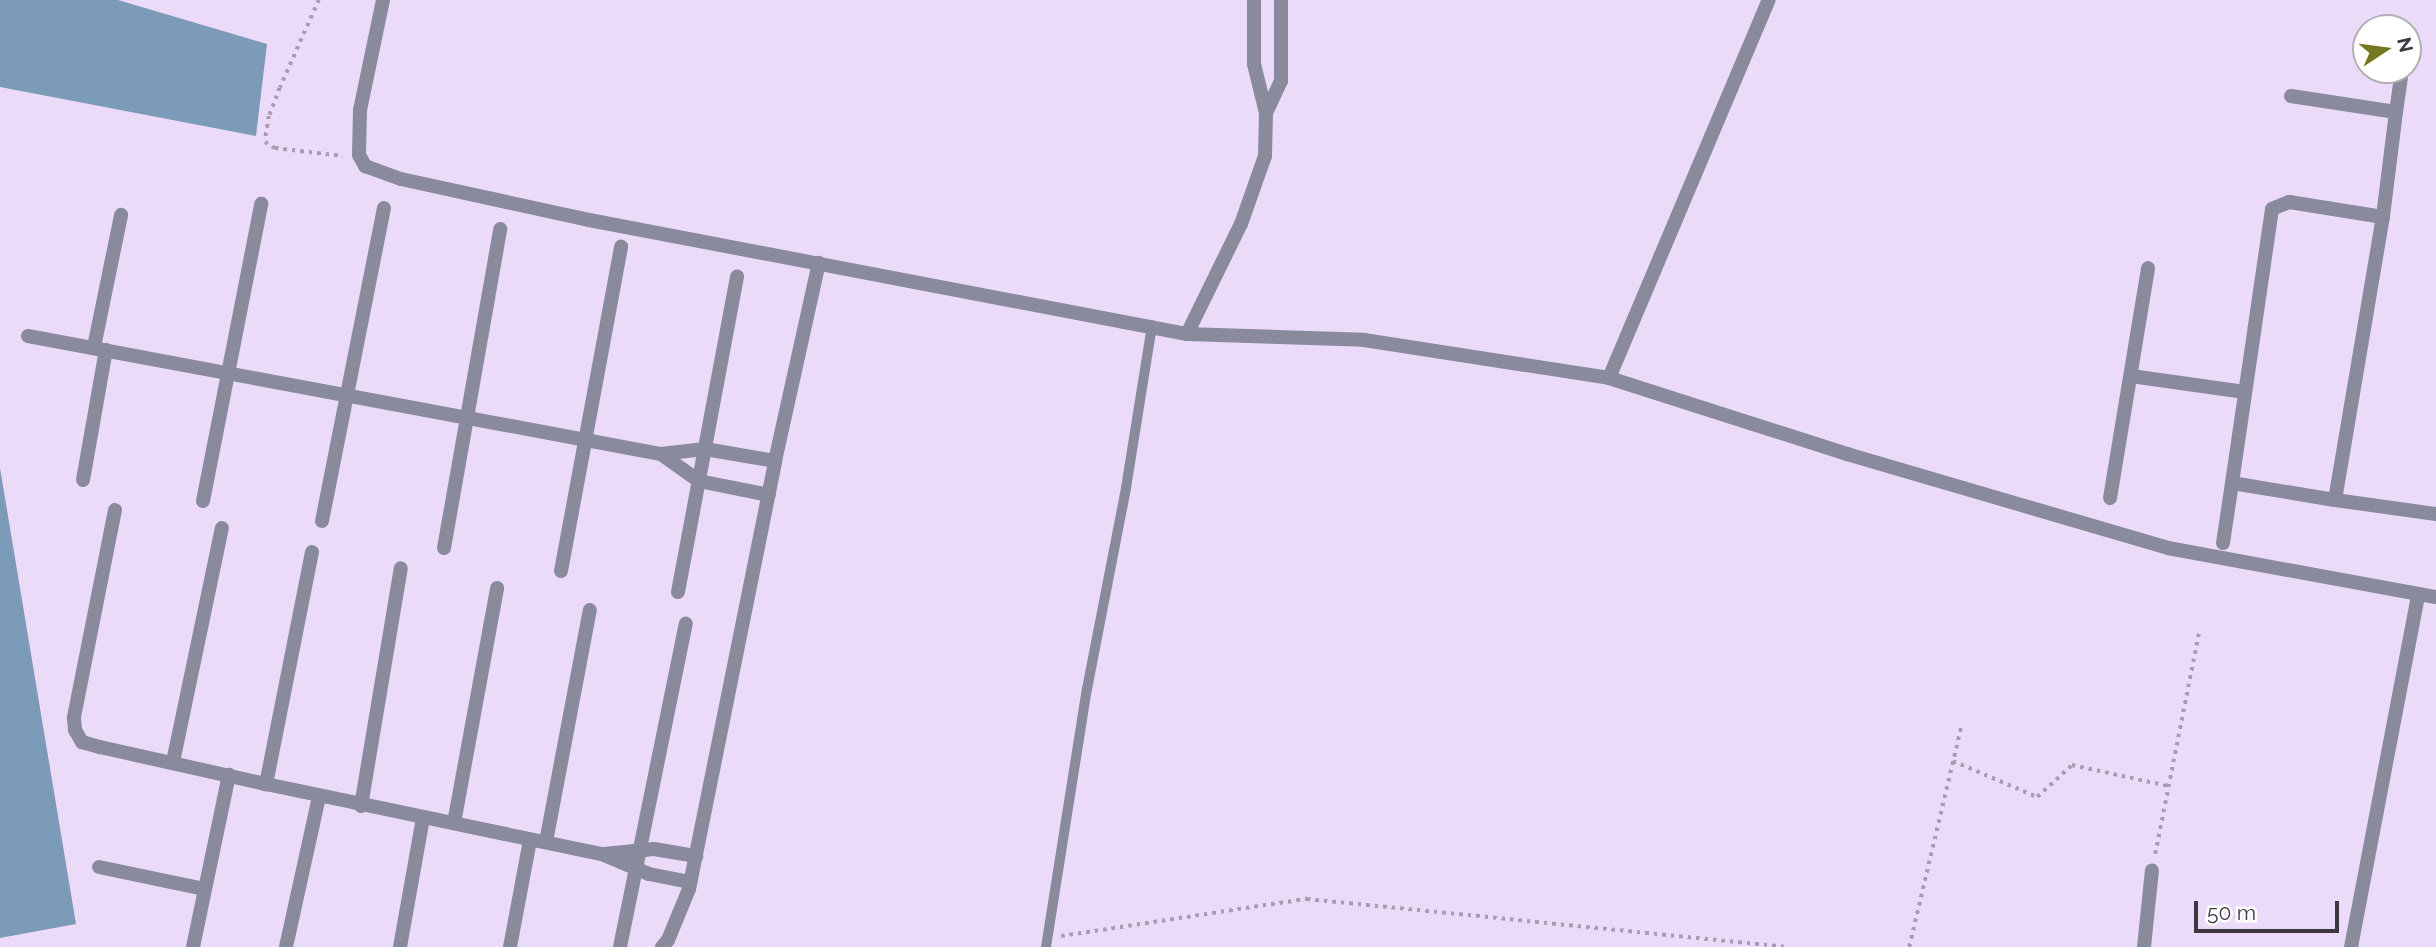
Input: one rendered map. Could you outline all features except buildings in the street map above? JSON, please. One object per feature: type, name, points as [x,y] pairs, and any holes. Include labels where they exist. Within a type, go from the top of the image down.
[{"type":"street","points":[[383,0],[360,110],[359,155],[365,166],[413,181],[589,220],[962,293],[1153,325],[1187,334],[1364,340],[1609,378],[2095,529],[2210,558],[2436,597]]},
{"type":"street","points":[[1187,334],[1241,224],[1265,156],[1266,113],[1254,64],[1254,0]]},
{"type":"street","points":[[1266,113],[1281,81],[1280,0]]},
{"type":"street","points":[[1609,378],[1769,0]]},
{"type":"street","points":[[2335,500],[2383,217],[2400,84]]},
{"type":"street","points":[[2291,96],[2396,112]]},
{"type":"street","points":[[2224,543],[2272,209],[2289,202],[2383,217]]},
{"type":"street","points":[[203,501],[226,371],[261,204]]},
{"type":"street","points":[[322,521],[384,208]]},
{"type":"street","points":[[83,480],[121,215]]},
{"type":"street","points":[[443,548],[500,229]]},
{"type":"street","points":[[561,571],[588,438],[621,246]]},
{"type":"street","points":[[662,947],[682,908],[696,856],[775,461],[819,263]]},
{"type":"street","points":[[2110,498],[2148,268]]},
{"type":"street","points":[[678,592],[737,276]]},
{"type":"street","points":[[28,336],[347,393],[661,454],[705,449],[775,461]]},
{"type":"street","points":[[2131,376],[2245,392]]},
{"type":"street","points":[[661,454],[699,481],[769,495]]},
{"type":"street","points":[[2232,483],[2436,514]]},
{"type":"street","points":[[115,510],[74,718],[75,730],[82,742],[319,797],[603,854],[634,869],[690,882]]},
{"type":"street","points":[[173,762],[222,528]]},
{"type":"street","points":[[266,784],[312,552]]},
{"type":"street","points":[[361,806],[401,568]]},
{"type":"street","points":[[454,823],[497,588]]},
{"type":"street","points":[[2351,947],[2418,595]]},
{"type":"street","points":[[546,842],[590,610]]},
{"type":"street","points":[[620,947],[637,850],[686,624]]},
{"type":"street","points":[[193,947],[229,775]]},
{"type":"street","points":[[286,947],[319,797]]},
{"type":"street","points":[[400,947],[423,818]]},
{"type":"street","points":[[510,947],[530,840]]},
{"type":"street","points":[[603,854],[637,850],[696,856]]},
{"type":"street","points":[[99,867],[204,889]]},
{"type":"street","points":[[2144,947],[2152,870]]},
{"type":"lane","points":[[1045,943],[1153,325]]},
{"type":"path","points":[[319,0],[276,97],[265,142],[275,148],[329,156],[359,155]]},
{"type":"path","points":[[2152,870],[2199,632]]},
{"type":"path","points":[[1909,947],[1961,727]]},
{"type":"path","points":[[1953,761],[2037,797],[2072,765],[2168,786]]},
{"type":"path","points":[[1045,943],[1307,900],[1784,947]]},
{"type":"water","points":[[0,0],[118,0],[267,44],[256,136],[0,87]]},
{"type":"water","points":[[0,468],[76,924],[0,938]]}]
